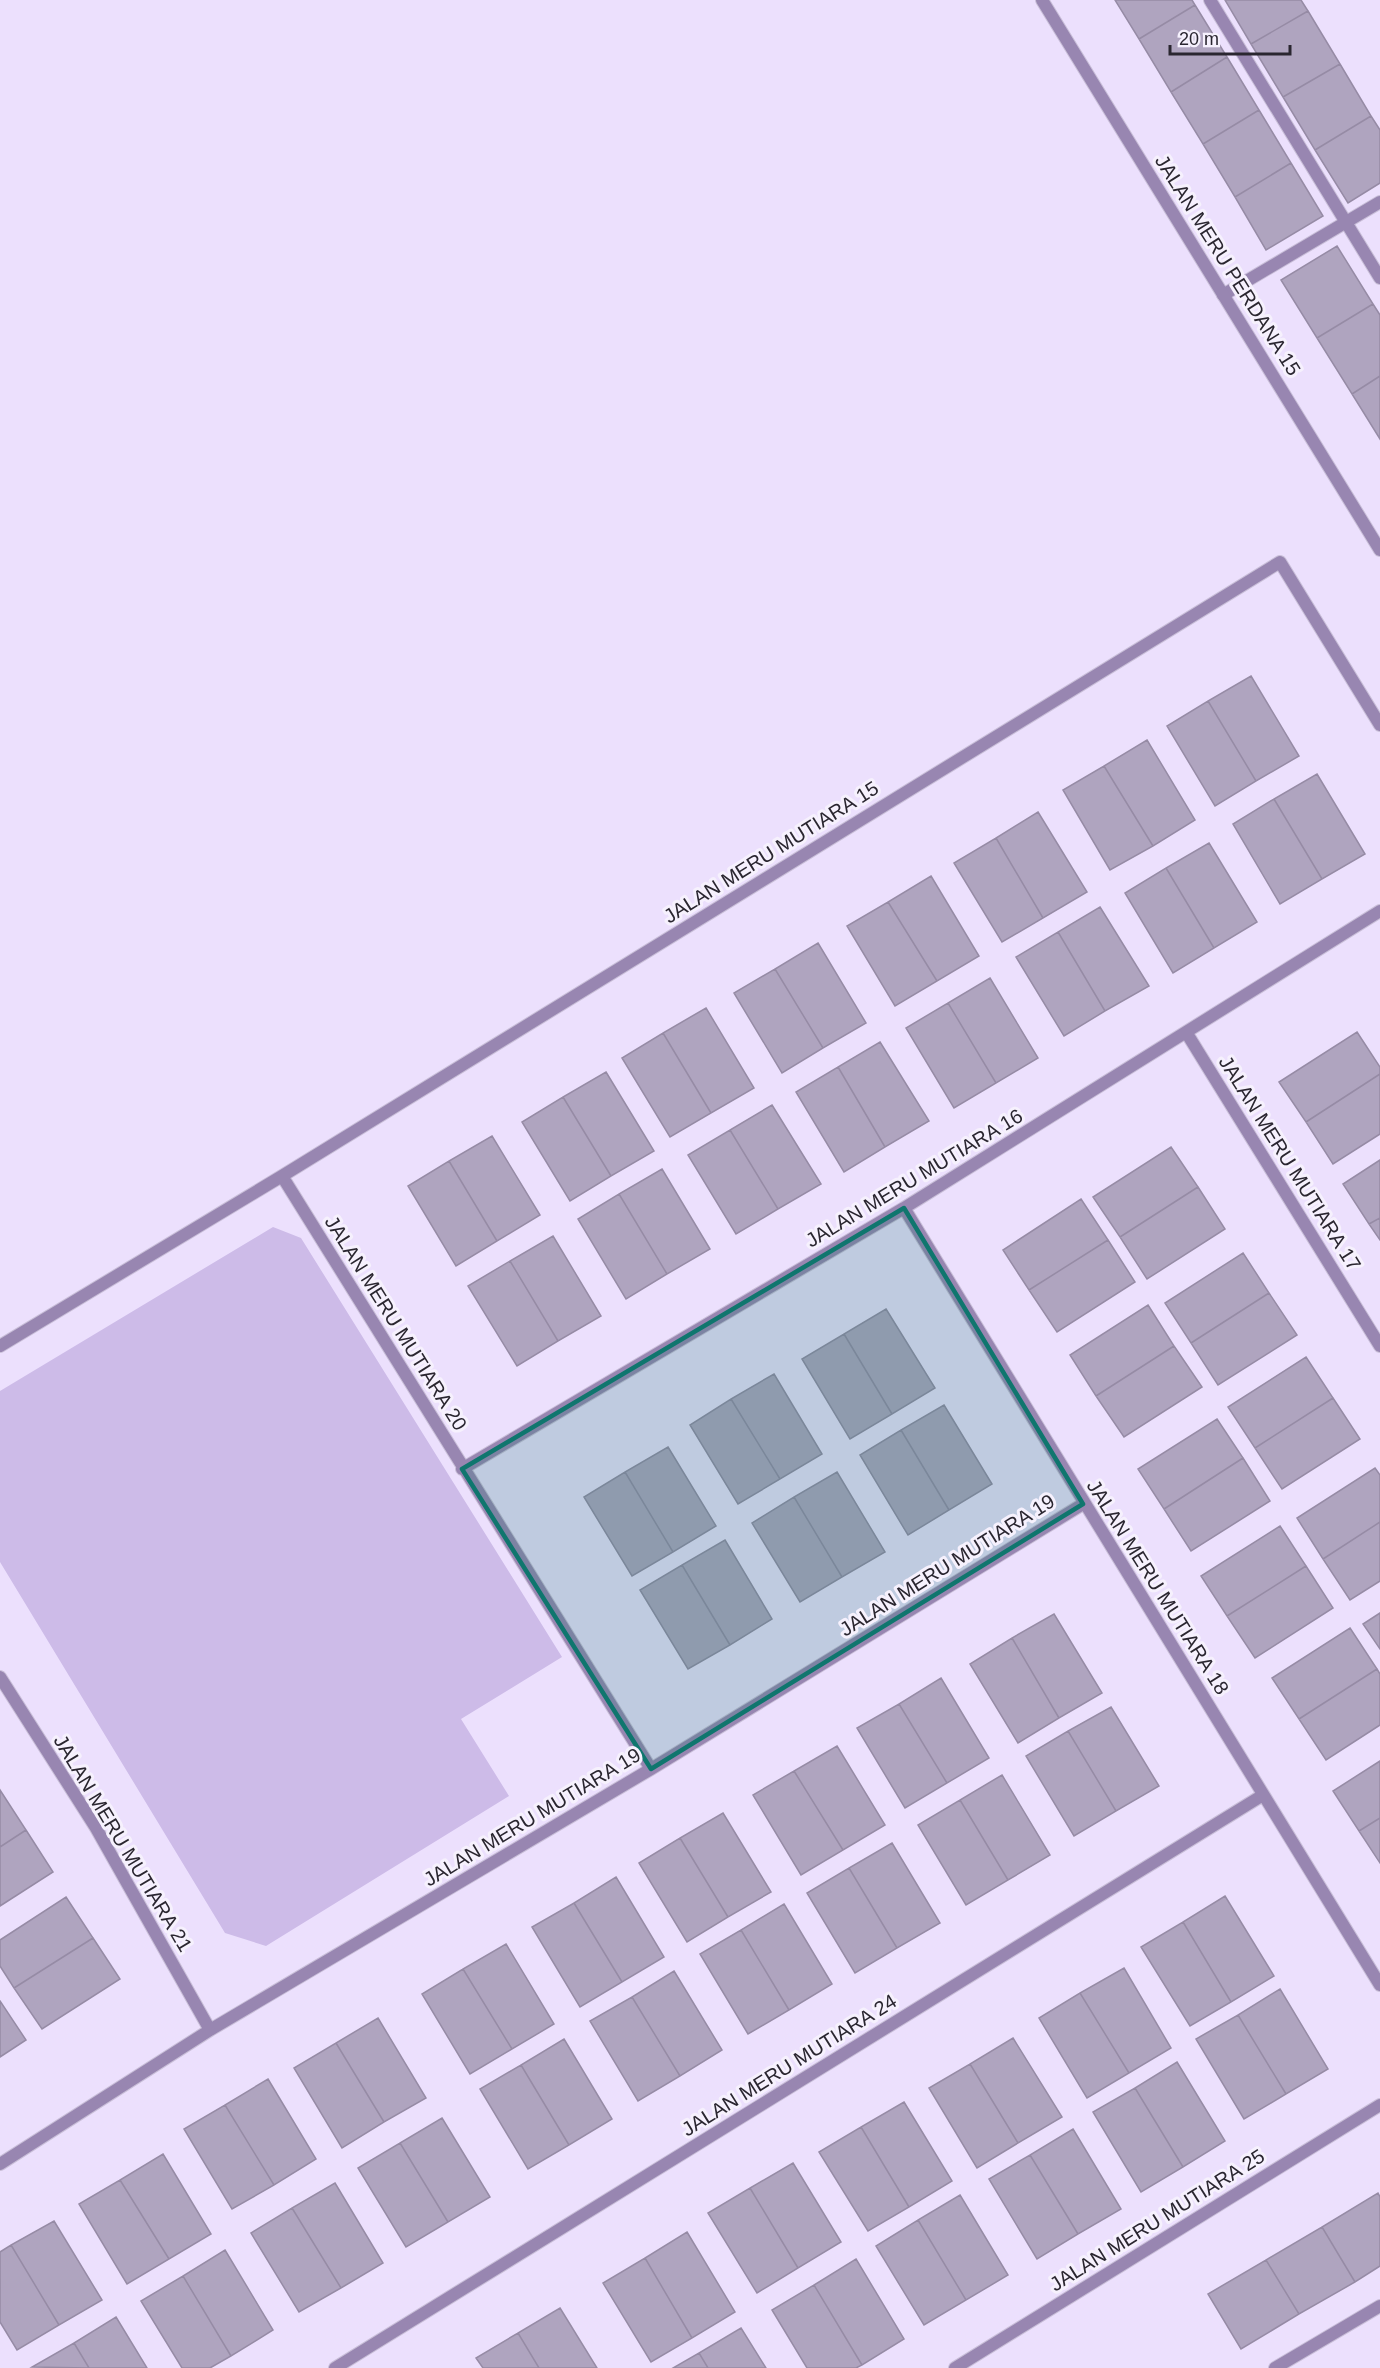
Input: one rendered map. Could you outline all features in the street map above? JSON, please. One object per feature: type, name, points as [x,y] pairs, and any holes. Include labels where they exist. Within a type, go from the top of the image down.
[{"type":"street","name":"JALAN MERU PERDANA 15","points":[[1042,0],[1380,550]]},
{"type":"street","points":[[1210,0],[1380,278]]},
{"type":"street","points":[[1223,295],[1380,202]]},
{"type":"street","name":"JALAN MERU MUTIARA 15","points":[[282,1176],[1280,562],[1380,725]]},
{"type":"street","name":"JALAN MERU MUTIARA 16","points":[[462,1469],[904,1208],[1380,911]]},
{"type":"street","name":"JALAN MERU MUTIARA 17","points":[[1186,1032],[1380,1346]]},
{"type":"street","points":[[0,1346],[282,1176]]},
{"type":"street","name":"JALAN MERU MUTIARA 20","points":[[282,1176],[462,1469],[651,1769]]},
{"type":"street","name":"JALAN MERU MUTIARA 18","points":[[904,1208],[1083,1504],[1380,1985]]},
{"type":"street","name":"JALAN MERU MUTIARA 19","points":[[0,2164],[210,2030],[651,1769],[1083,1504]]},
{"type":"street","name":"JALAN MERU MUTIARA 21","points":[[0,1677],[96,1828],[210,2030]]},
{"type":"street","name":"JALAN MERU MUTIARA 24","points":[[335,2368],[1263,1795]]},
{"type":"street","name":"JALAN MERU MUTIARA 25","points":[[955,2368],[1380,2104]]},
{"type":"street","points":[[1275,2368],[1380,2306]]},
{"type":"highlighted area","points":[[904,1208],[1083,1504],[651,1769],[462,1469]]},
{"type":"shaded area","points":[[273,1227],[301,1238],[562,1657],[461,1719],[509,1796],[266,1946],[225,1933],[0,1562],[0,1391]]},
{"type":"building","points":[[1115,0],[1192,0],[1195,5],[1139,39]]},
{"type":"building","points":[[1225,0],[1301,0],[1308,11],[1251,44]]},
{"type":"building","points":[[1195,5],[1227,57],[1171,92],[1139,39]]},
{"type":"building","points":[[1308,11],[1340,64],[1283,97],[1251,44]]},
{"type":"building","points":[[1227,57],[1259,110],[1203,144],[1171,92]]},
{"type":"building","points":[[1340,64],[1371,116],[1315,150],[1283,97]]},
{"type":"building","points":[[1259,110],[1291,163],[1235,197],[1203,144]]},
{"type":"building","points":[[1371,116],[1380,130],[1380,183],[1348,203],[1315,150]]},
{"type":"building","points":[[1291,163],[1323,216],[1266,250],[1235,197]]},
{"type":"building","points":[[1337,246],[1373,304],[1317,338],[1281,280]]},
{"type":"building","points":[[1373,304],[1380,315],[1380,376],[1352,394],[1317,338]]},
{"type":"building","points":[[1380,376],[1380,439],[1352,394]]},
{"type":"building","points":[[1251,676],[1299,756],[1256,781],[1208,701]]},
{"type":"building","points":[[1208,701],[1256,781],[1215,806],[1167,726]]},
{"type":"building","points":[[1147,740],[1195,820],[1153,846],[1104,766]]},
{"type":"building","points":[[1104,766],[1153,846],[1110,870],[1063,790]]},
{"type":"building","points":[[1317,774],[1365,854],[1322,879],[1274,799]]},
{"type":"building","points":[[1274,799],[1322,879],[1280,904],[1233,824]]},
{"type":"building","points":[[1038,812],[1087,892],[1043,918],[996,838]]},
{"type":"building","points":[[996,838],[1043,918],[1002,942],[954,863]]},
{"type":"building","points":[[1209,843],[1257,922],[1214,948],[1166,868]]},
{"type":"building","points":[[1166,868],[1214,948],[1173,973],[1125,893]]},
{"type":"building","points":[[931,876],[979,956],[937,981],[888,902]]},
{"type":"building","points":[[888,902],[937,981],[895,1006],[847,926]]},
{"type":"building","points":[[1100,907],[1149,986],[1105,1011],[1058,932]]},
{"type":"building","points":[[1058,932],[1105,1011],[1064,1036],[1016,957]]},
{"type":"building","points":[[818,943],[866,1023],[823,1048],[775,969]]},
{"type":"building","points":[[775,969],[823,1048],[782,1073],[734,993]]},
{"type":"building","points":[[990,978],[1038,1058],[996,1083],[948,1003]]},
{"type":"building","points":[[948,1003],[996,1083],[954,1108],[906,1028]]},
{"type":"building","points":[[706,1008],[754,1088],[711,1113],[663,1033]]},
{"type":"building","points":[[1357,1032],[1380,1067],[1380,1074],[1306,1122],[1279,1082]]},
{"type":"building","points":[[663,1033],[711,1113],[670,1137],[622,1058]]},
{"type":"building","points":[[880,1042],[929,1121],[885,1147],[838,1067]]},
{"type":"building","points":[[838,1067],[885,1147],[844,1172],[796,1092]]},
{"type":"building","points":[[606,1072],[654,1151],[611,1176],[563,1097]]},
{"type":"building","points":[[1380,1074],[1380,1134],[1333,1164],[1306,1122]]},
{"type":"building","points":[[563,1097],[611,1176],[570,1201],[522,1122]]},
{"type":"building","points":[[772,1105],[821,1184],[778,1209],[730,1130]]},
{"type":"building","points":[[730,1130],[778,1209],[736,1234],[688,1155]]},
{"type":"building","points":[[492,1136],[540,1215],[497,1241],[449,1161]]},
{"type":"building","points":[[1171,1147],[1198,1187],[1120,1237],[1093,1197]]},
{"type":"building","points":[[1380,1160],[1380,1218],[1369,1224],[1343,1184]]},
{"type":"building","points":[[449,1161],[497,1241],[456,1266],[408,1186]]},
{"type":"building","points":[[662,1169],[710,1249],[667,1274],[619,1194]]},
{"type":"building","points":[[1198,1187],[1225,1229],[1147,1279],[1120,1237]]},
{"type":"building","points":[[619,1194],[667,1274],[626,1299],[578,1219]]},
{"type":"building","points":[[1081,1199],[1108,1240],[1029,1290],[1003,1250]]},
{"type":"building","points":[[1380,1218],[1380,1240],[1369,1224]]},
{"type":"building","points":[[553,1236],[601,1316],[558,1341],[510,1261]]},
{"type":"building","points":[[1108,1240],[1135,1282],[1057,1332],[1029,1290]]},
{"type":"building","points":[[1243,1253],[1269,1293],[1191,1343],[1165,1303]]},
{"type":"building","points":[[510,1261],[558,1341],[517,1366],[468,1286]]},
{"type":"building","points":[[1269,1293],[1297,1335],[1218,1385],[1191,1343]]},
{"type":"building","points":[[1148,1305],[1174,1346],[1096,1396],[1070,1355]]},
{"type":"building","points":[[886,1309],[935,1388],[892,1414],[844,1334]]},
{"type":"building","points":[[844,1334],[892,1414],[850,1439],[802,1359]]},
{"type":"building","points":[[1174,1346],[1202,1387],[1124,1437],[1096,1396]]},
{"type":"building","points":[[1306,1357],[1333,1398],[1255,1448],[1228,1407]]},
{"type":"building","points":[[774,1374],[822,1454],[780,1479],[731,1399]]},
{"type":"building","points":[[1333,1398],[1360,1439],[1282,1489],[1255,1448]]},
{"type":"building","points":[[731,1399],[780,1479],[738,1504],[690,1425]]},
{"type":"building","points":[[944,1405],[992,1484],[949,1510],[901,1430]]},
{"type":"building","points":[[1217,1419],[1243,1458],[1164,1509],[1138,1469]]},
{"type":"building","points":[[901,1430],[949,1510],[908,1535],[860,1455]]},
{"type":"building","points":[[668,1447],[716,1526],[673,1552],[625,1472]]},
{"type":"building","points":[[1243,1458],[1270,1501],[1191,1551],[1164,1509]]},
{"type":"building","points":[[1375,1468],[1380,1475],[1380,1522],[1323,1559],[1297,1518]]},
{"type":"building","points":[[625,1472],[673,1552],[632,1576],[584,1497]]},
{"type":"building","points":[[837,1472],[885,1552],[842,1577],[794,1497]]},
{"type":"building","points":[[794,1497],[842,1577],[800,1602],[752,1523]]},
{"type":"building","points":[[1380,1522],[1380,1581],[1350,1600],[1323,1559]]},
{"type":"building","points":[[1280,1526],[1306,1566],[1227,1616],[1201,1576]]},
{"type":"building","points":[[725,1540],[772,1619],[730,1645],[682,1565]]},
{"type":"building","points":[[682,1565],[730,1645],[688,1669],[640,1590]]},
{"type":"building","points":[[1306,1566],[1333,1608],[1255,1658],[1227,1616]]},
{"type":"building","points":[[1380,1613],[1380,1649],[1363,1624]]},
{"type":"building","points":[[1054,1614],[1102,1693],[1059,1718],[1012,1638]]},
{"type":"building","points":[[1350,1628],[1377,1669],[1299,1719],[1272,1678]]},
{"type":"building","points":[[1012,1638],[1059,1718],[1018,1743],[970,1664]]},
{"type":"building","points":[[1377,1669],[1380,1674],[1380,1725],[1326,1760],[1299,1719]]},
{"type":"building","points":[[941,1678],[989,1758],[947,1783],[899,1704]]},
{"type":"building","points":[[899,1704],[947,1783],[905,1808],[857,1728]]},
{"type":"building","points":[[1111,1707],[1159,1786],[1116,1811],[1068,1731]]},
{"type":"building","points":[[1068,1731],[1116,1811],[1074,1836],[1026,1756]]},
{"type":"building","points":[[837,1746],[885,1825],[843,1850],[794,1771]]},
{"type":"building","points":[[1380,1761],[1380,1818],[1359,1831],[1333,1791]]},
{"type":"building","points":[[794,1771],[843,1850],[801,1875],[753,1795]]},
{"type":"building","points":[[1002,1775],[1050,1855],[1008,1880],[960,1800]]},
{"type":"building","points":[[0,1790],[26,1830],[0,1847]]},
{"type":"building","points":[[960,1800],[1008,1880],[966,1905],[918,1825]]},
{"type":"building","points":[[723,1813],[771,1892],[728,1917],[680,1838]]},
{"type":"building","points":[[1380,1818],[1380,1863],[1359,1831]]},
{"type":"building","points":[[26,1830],[53,1872],[0,1906],[0,1847]]},
{"type":"building","points":[[680,1838],[728,1917],[687,1942],[639,1863]]},
{"type":"building","points":[[892,1843],[940,1923],[897,1948],[849,1868]]},
{"type":"building","points":[[849,1868],[897,1948],[855,1973],[807,1893]]},
{"type":"building","points":[[616,1877],[664,1957],[622,1982],[574,1903]]},
{"type":"building","points":[[1225,1896],[1274,1976],[1231,2002],[1183,1922]]},
{"type":"building","points":[[66,1897],[93,1938],[14,1988],[0,1966],[0,1940]]},
{"type":"building","points":[[574,1903],[622,1982],[580,2007],[532,1927]]},
{"type":"building","points":[[784,1904],[832,1984],[789,2010],[741,1930]]},
{"type":"building","points":[[1183,1922],[1231,2002],[1190,2026],[1141,1947]]},
{"type":"building","points":[[741,1930],[789,2010],[748,2034],[700,1954]]},
{"type":"building","points":[[93,1938],[120,1979],[42,2029],[14,1988]]},
{"type":"building","points":[[506,1944],[554,2024],[512,2049],[463,1969]]},
{"type":"building","points":[[1124,1968],[1171,2048],[1129,2073],[1080,1993]]},
{"type":"building","points":[[463,1969],[512,2049],[470,2074],[422,1994]]},
{"type":"building","points":[[674,1971],[722,2050],[680,2076],[632,1997]]},
{"type":"building","points":[[1280,1989],[1328,2069],[1286,2094],[1238,2015]]},
{"type":"building","points":[[1080,1993],[1129,2073],[1087,2098],[1039,2018]]},
{"type":"building","points":[[632,1997],[680,2076],[638,2101],[590,2021]]},
{"type":"building","points":[[0,2001],[26,2040],[0,2057]]},
{"type":"building","points":[[1238,2015],[1286,2094],[1244,2119],[1196,2039]]},
{"type":"building","points":[[378,2018],[426,2098],[384,2122],[336,2043]]},
{"type":"building","points":[[1013,2038],[1062,2117],[1018,2143],[970,2064]]},
{"type":"building","points":[[564,2039],[612,2119],[569,2145],[521,2065]]},
{"type":"building","points":[[336,2043],[384,2122],[342,2148],[294,2068]]},
{"type":"building","points":[[1177,2062],[1225,2141],[1183,2167],[1135,2088]]},
{"type":"building","points":[[970,2064],[1018,2143],[977,2168],[929,2088]]},
{"type":"building","points":[[521,2065],[569,2145],[528,2169],[480,2089]]},
{"type":"building","points":[[268,2079],[316,2159],[274,2185],[225,2105]]},
{"type":"building","points":[[1135,2088],[1183,2167],[1141,2192],[1093,2112]]},
{"type":"building","points":[[904,2102],[952,2181],[909,2207],[861,2127]]},
{"type":"building","points":[[225,2105],[274,2185],[232,2209],[184,2129]]},
{"type":"building","points":[[442,2118],[490,2197],[448,2222],[400,2143]]},
{"type":"building","points":[[861,2127],[909,2207],[868,2231],[819,2152]]},
{"type":"building","points":[[1073,2129],[1121,2209],[1078,2234],[1030,2155]]},
{"type":"building","points":[[400,2143],[448,2222],[406,2247],[358,2168]]},
{"type":"building","points":[[163,2154],[211,2234],[169,2259],[120,2180]]},
{"type":"building","points":[[1030,2155],[1078,2234],[1037,2259],[989,2179]]},
{"type":"building","points":[[793,2163],[841,2242],[798,2268],[750,2188]]},
{"type":"building","points":[[120,2180],[169,2259],[127,2284],[79,2204]]},
{"type":"building","points":[[335,2183],[383,2263],[341,2288],[292,2208]]},
{"type":"building","points":[[750,2188],[798,2268],[757,2293],[708,2213]]},
{"type":"building","points":[[1378,2193],[1380,2197],[1380,2266],[1355,2282],[1322,2227]]},
{"type":"building","points":[[960,2195],[1008,2275],[966,2300],[918,2220]]},
{"type":"building","points":[[292,2208],[341,2288],[299,2312],[251,2233]]},
{"type":"building","points":[[918,2220],[966,2300],[924,2325],[876,2246]]},
{"type":"building","points":[[54,2221],[102,2300],[59,2325],[11,2245]]},
{"type":"building","points":[[1322,2227],[1355,2282],[1299,2314],[1266,2260]]},
{"type":"building","points":[[687,2232],[735,2312],[692,2338],[645,2258]]},
{"type":"building","points":[[11,2245],[59,2325],[17,2350],[0,2322],[0,2252]]},
{"type":"building","points":[[225,2250],[273,2330],[231,2356],[183,2276]]},
{"type":"building","points":[[645,2258],[692,2338],[651,2362],[603,2283]]},
{"type":"building","points":[[856,2259],[904,2339],[862,2365],[814,2285]]},
{"type":"building","points":[[1266,2260],[1299,2314],[1241,2349],[1208,2294]]},
{"type":"building","points":[[183,2276],[231,2356],[210,2368],[182,2368],[141,2301]]},
{"type":"building","points":[[814,2285],[862,2365],[856,2368],[807,2368],[772,2310]]},
{"type":"building","points":[[560,2308],[597,2368],[539,2368],[518,2333]]},
{"type":"building","points":[[116,2317],[147,2368],[89,2368],[74,2343]]},
{"type":"building","points":[[741,2328],[766,2368],[708,2368],[699,2353]]},
{"type":"building","points":[[518,2333],[539,2368],[483,2368],[476,2358]]},
{"type":"building","points":[[74,2343],[89,2368],[32,2367]]},
{"type":"building","points":[[699,2353],[708,2368],[673,2368]]}]
